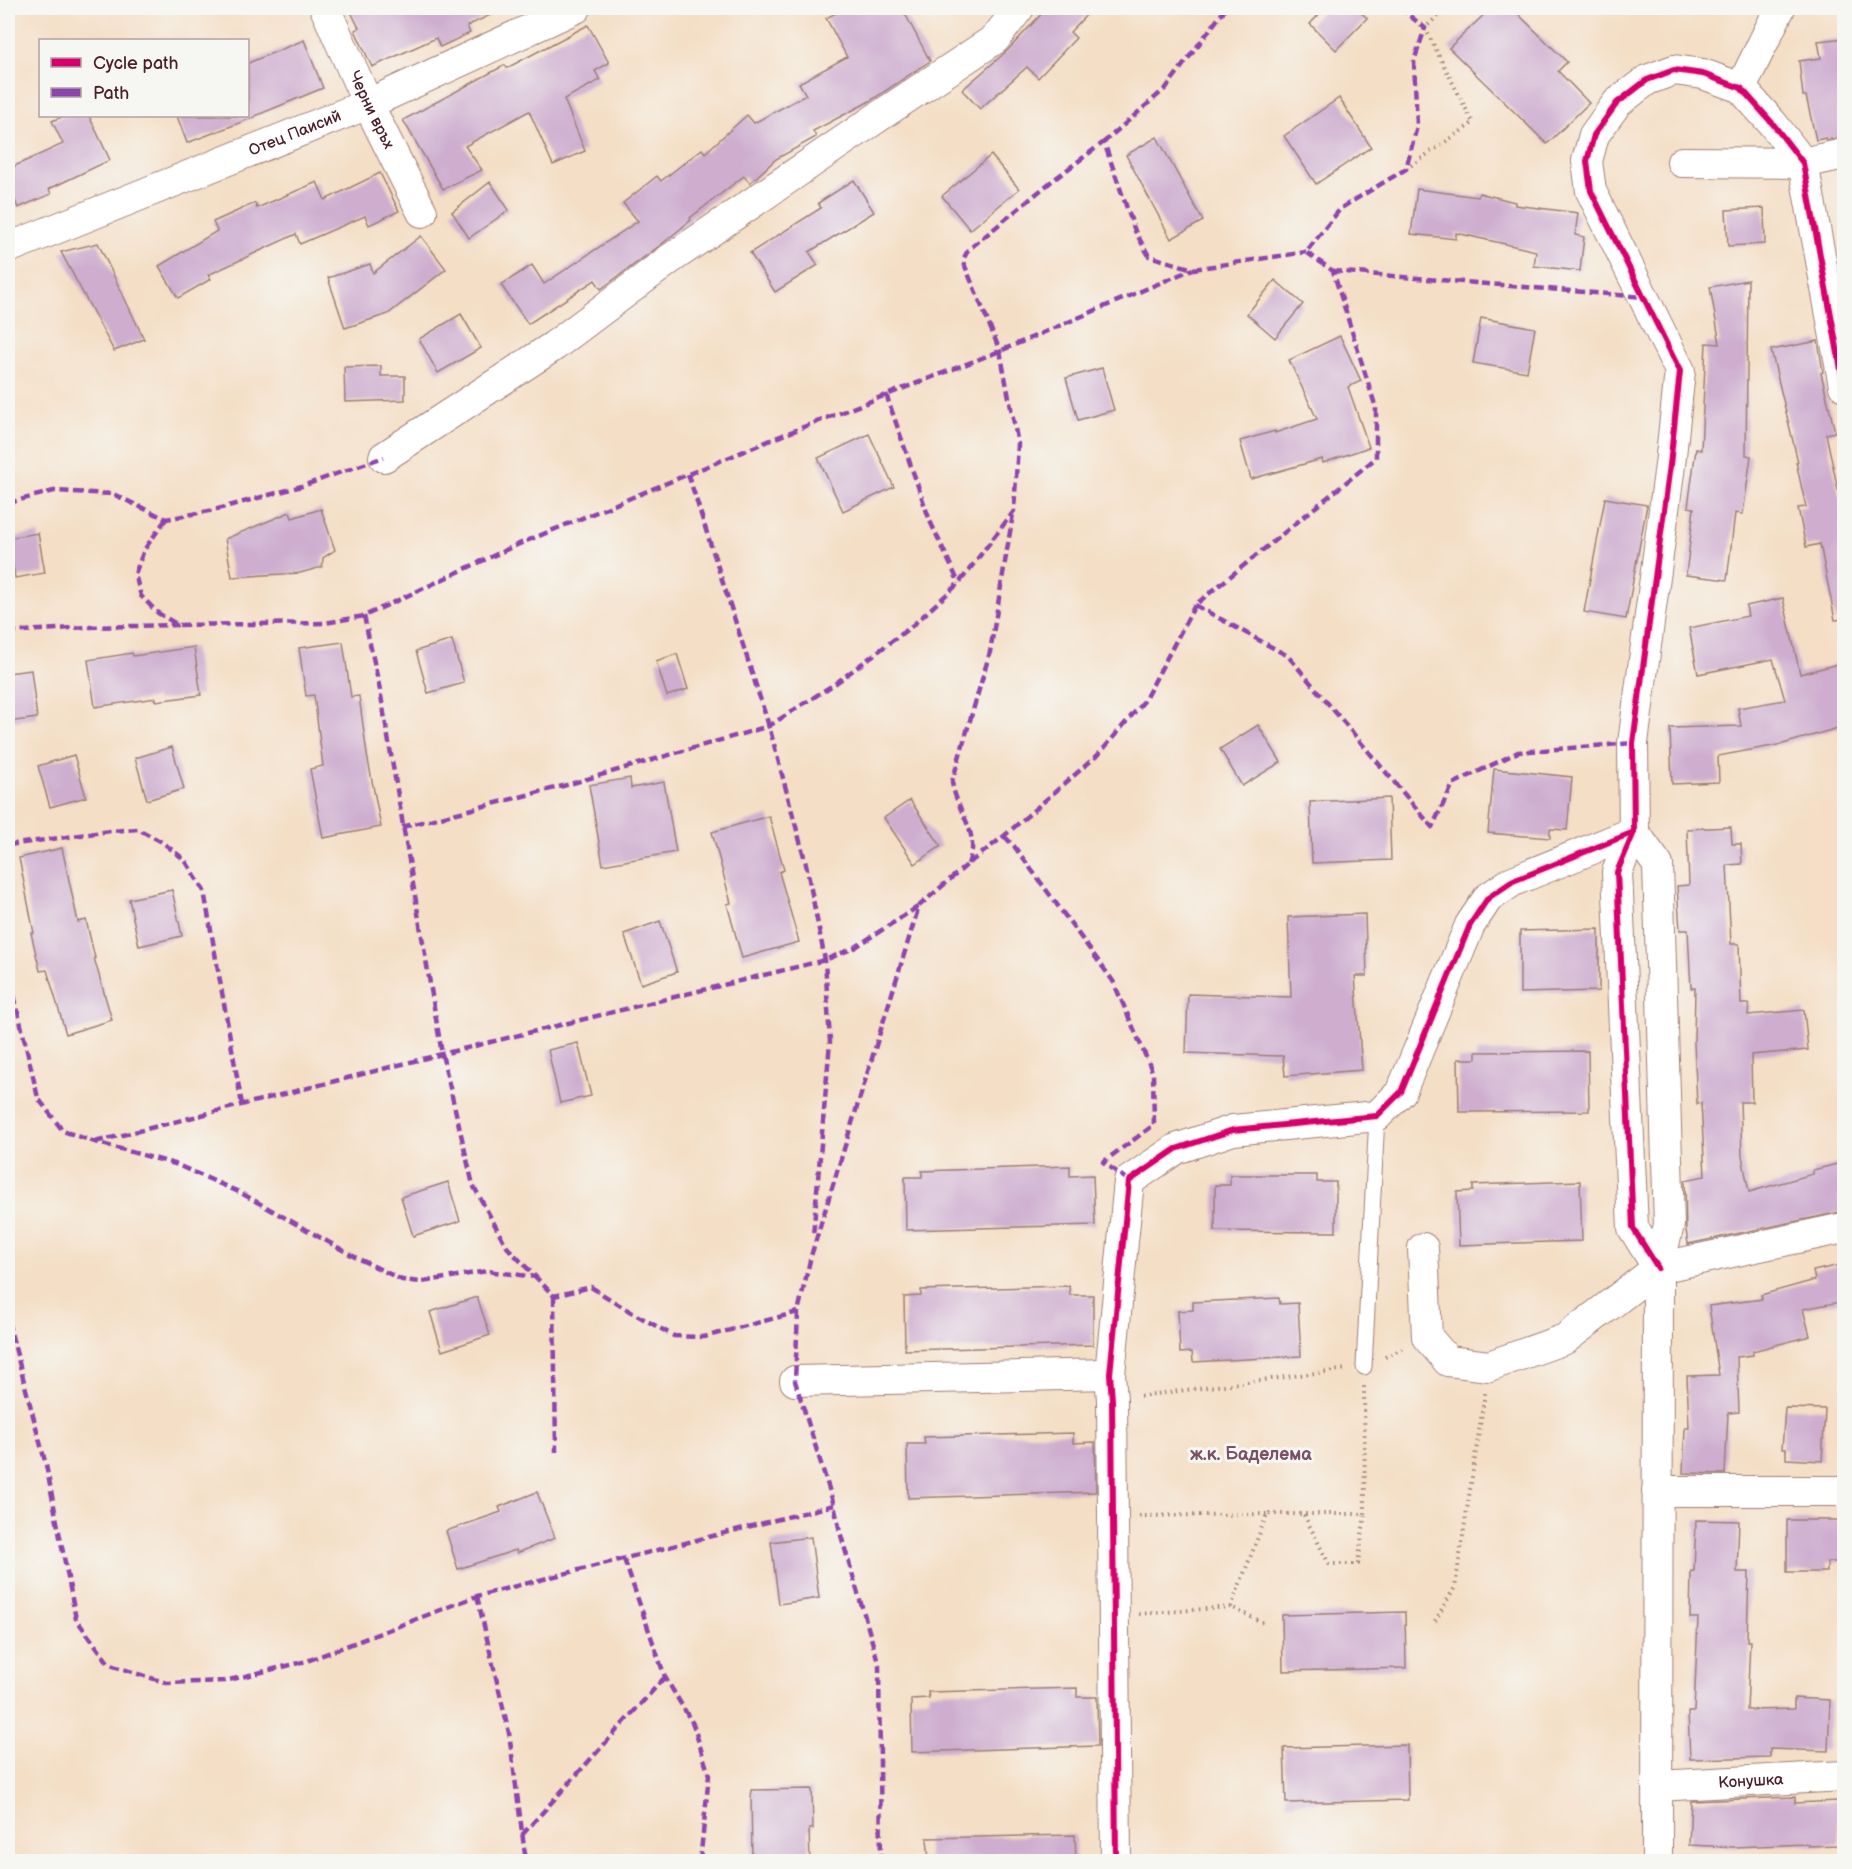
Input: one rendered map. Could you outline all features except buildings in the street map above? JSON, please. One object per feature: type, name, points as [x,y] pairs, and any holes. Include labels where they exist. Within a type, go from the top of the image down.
[{"type":"street","name":"Черни връх","points":[[325,8],[368,104],[423,212]]},
{"type":"street","name":"Отец Паисий","points":[[8,248],[368,104],[576,8]]},
{"type":"street","points":[[384,457],[554,346],[670,259],[995,39],[1019,8]]},
{"type":"street","points":[[1741,88],[1780,8]]},
{"type":"street","points":[[1658,1268],[1633,1228],[1617,872],[1634,832],[1633,742],[1670,465],[1680,371],[1591,191],[1587,161],[1594,135],[1617,103],[1647,80],[1674,70],[1703,74],[1741,88],[1803,163],[1845,386]]},
{"type":"street","points":[[1682,162],[1803,163],[1845,154]]},
{"type":"street","points":[[1116,1862],[1111,1387],[1129,1181],[1176,1149],[1233,1130],[1377,1116],[1401,1092],[1470,925],[1488,898],[1513,881],[1634,832]]},
{"type":"street","points":[[1634,832],[1658,866],[1669,1225],[1658,1268],[1657,1862]]},
{"type":"street","points":[[1423,1248],[1427,1337],[1448,1360],[1489,1366],[1565,1339],[1658,1268],[1845,1228]]},
{"type":"street","points":[[795,1381],[1111,1387]]},
{"type":"street","points":[[1657,1491],[1845,1491]]},
{"type":"street","name":"Конушка","points":[[1657,1786],[1845,1776]]},
{"type":"lane","points":[[1364,1367],[1377,1116]]},
{"type":"path","points":[[1406,169],[1473,123],[1425,28],[1446,8]]},
{"type":"path","points":[[1111,1387],[1364,1367],[1427,1337]]},
{"type":"path","points":[[1435,1622],[1455,1587],[1489,1366]]},
{"type":"path","points":[[1304,1514],[1329,1564],[1359,1564],[1365,1514],[1364,1367]]},
{"type":"path","points":[[1231,1607],[1267,1514]]},
{"type":"path","points":[[1113,1517],[1365,1514]]},
{"type":"path","points":[[1114,1616],[1231,1607],[1266,1624]]},
{"type":"marked path","points":[[1226,8],[1166,88],[1104,142],[1135,231],[1149,256],[1193,269],[1306,252]]},
{"type":"marked path","points":[[881,1862],[879,1665],[834,1505],[795,1381],[798,1312],[811,1256],[919,906],[1100,753],[1144,701],[1195,605],[1376,458],[1376,408],[1333,271],[1306,252],[1341,208],[1406,169],[1417,126],[1414,61],[1425,28],[1400,8]]},
{"type":"marked path","points":[[402,827],[563,786],[769,726],[836,683],[912,626],[959,583],[1014,511],[1018,444],[1000,351],[965,266],[964,258],[968,250],[1104,142]]},
{"type":"marked path","points":[[166,519],[144,550],[135,574],[141,596],[158,613],[178,625],[325,623],[364,616],[512,547],[783,435],[1000,351],[1193,269]]},
{"type":"marked path","points":[[1333,271],[1643,297]]},
{"type":"marked path","points":[[886,394],[930,521],[959,583]]},
{"type":"marked path","points":[[8,503],[54,491],[113,494],[166,519],[214,510],[302,486],[384,457]]},
{"type":"marked path","points":[[688,474],[769,726],[806,864],[825,960],[830,1042],[813,1236]]},
{"type":"marked path","points":[[968,864],[972,849],[971,837],[952,782],[990,652],[1013,514]]},
{"type":"marked path","points":[[1195,605],[1288,656],[1432,827],[1453,784],[1518,752],[1633,743]]},
{"type":"marked path","points":[[364,616],[380,690],[442,1054],[473,1185],[507,1247],[554,1296],[591,1287],[674,1336],[704,1337],[798,1312]]},
{"type":"marked path","points":[[8,632],[178,625]]},
{"type":"marked path","points":[[8,845],[138,829],[162,842],[185,860],[204,891],[242,1105]]},
{"type":"marked path","points":[[1004,836],[1014,846],[1113,981],[1153,1073],[1154,1125],[1103,1162],[1129,1181]]},
{"type":"marked path","points":[[95,1142],[825,960],[854,948],[919,906]]},
{"type":"marked path","points":[[8,969],[38,1098],[63,1131],[175,1164],[241,1193],[355,1257],[402,1280],[422,1282],[487,1271],[536,1277]]},
{"type":"marked path","points":[[554,1296],[556,1452]]},
{"type":"marked path","points":[[8,1321],[46,1465],[76,1619],[110,1665],[167,1683],[225,1681],[307,1661],[477,1596],[834,1505]]},
{"type":"marked path","points":[[624,1559],[665,1677],[693,1724],[709,1775],[700,1862]]},
{"type":"marked path","points":[[477,1596],[509,1733],[526,1862]]},
{"type":"marked path","points":[[522,1835],[665,1677]]},
{"type":"cycle path","points":[[1658,1268],[1633,1228],[1617,872],[1634,832],[1633,743],[1670,465],[1680,371],[1591,191],[1587,161],[1594,135],[1617,103],[1647,80],[1674,70],[1703,74],[1741,88],[1803,163],[1844,386]]},
{"type":"cycle path","points":[[1116,1862],[1110,1374],[1129,1181],[1176,1149],[1233,1130],[1377,1116],[1401,1092],[1470,925],[1488,898],[1513,881],[1634,832]]},
{"type":"district","name":"ж.к. Баделема","points":[[1251,1454]]}]
